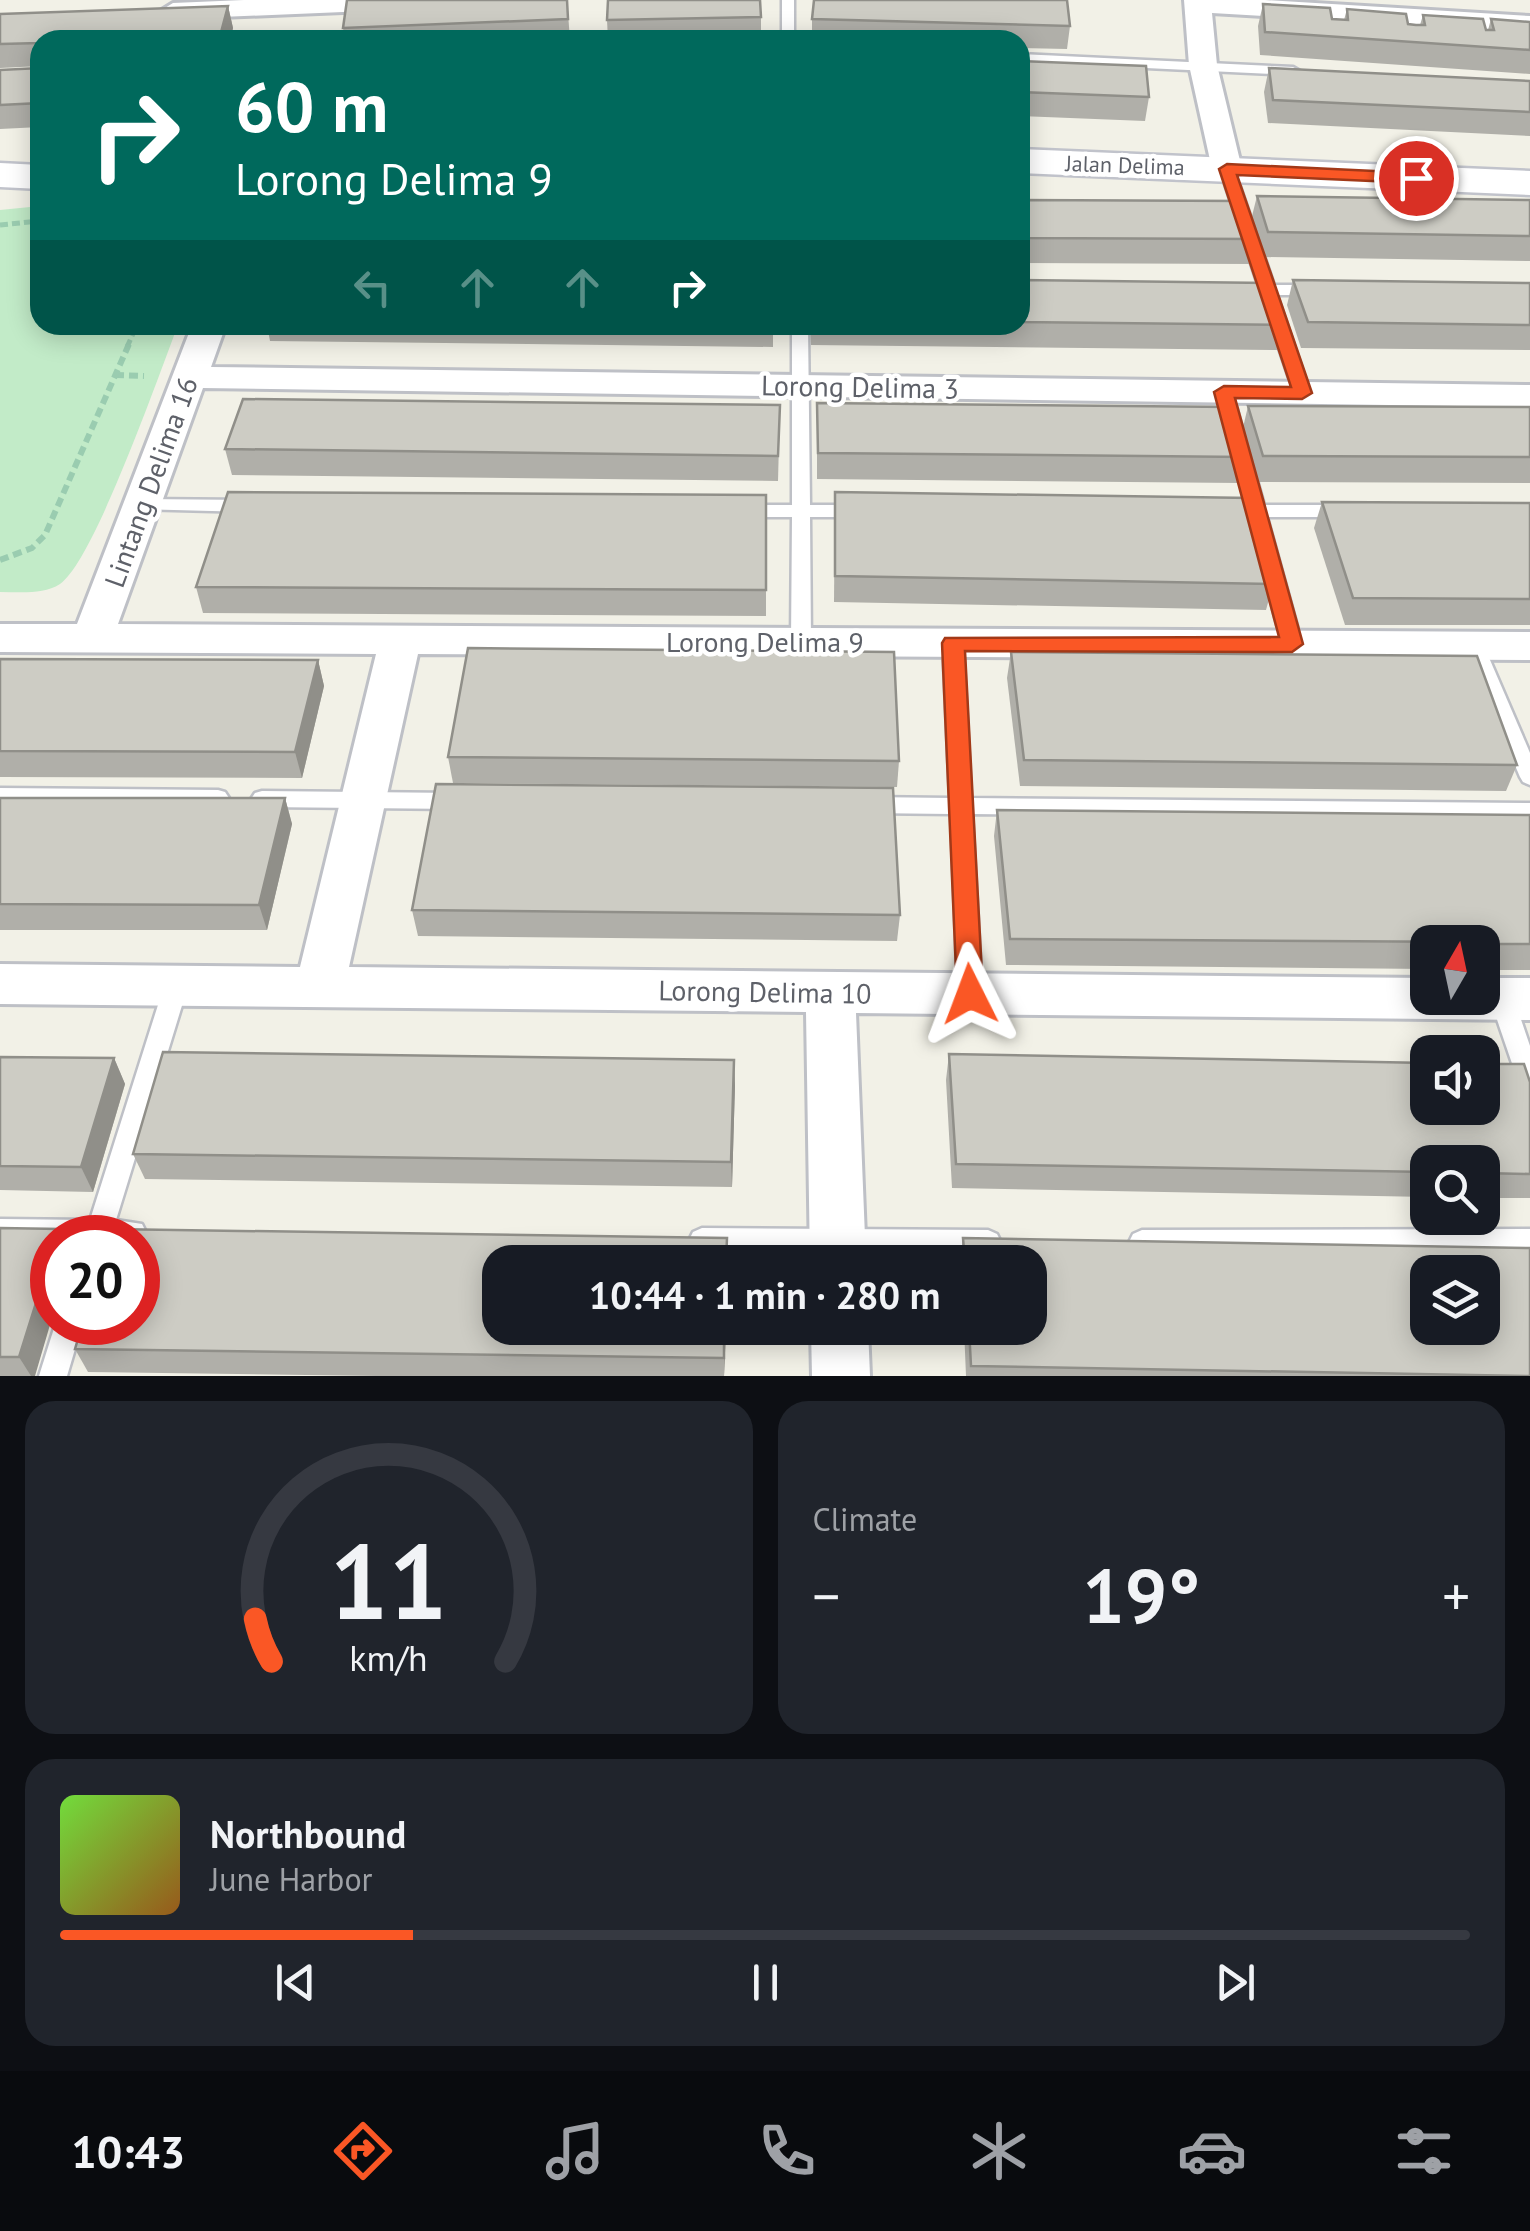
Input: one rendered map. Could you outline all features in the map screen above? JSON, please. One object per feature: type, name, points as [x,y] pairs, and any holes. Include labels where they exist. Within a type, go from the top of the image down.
[{"type":"street","points":[[150,12],[438,0]]},
{"type":"street","points":[[1227,169],[1203,65],[1197,2],[1530,24]]},
{"type":"street","points":[[297,30],[301,3]]},
{"type":"street","name":"Jalan Delima","points":[[1030,161],[1530,183]]},
{"type":"street","name":"Lintang Delima 16","points":[[92,638],[205,335]]},
{"type":"street","name":"Lorong Delima 3","points":[[190,376],[1530,396]]},
{"type":"street","name":"Lorong Delima 9","points":[[0,638],[1530,646]]},
{"type":"street","points":[[320,987],[400,640]]},
{"type":"street","name":"Lorong Delima 10","points":[[0,984],[1516,999]]},
{"type":"street","points":[[830,992],[837,1245]]},
{"type":"street","points":[[840,1345],[841,1376]]},
{"type":"lane","points":[[788,0],[788,30]]},
{"type":"lane","points":[[1030,58],[1317,72]]},
{"type":"lane","points":[[1227,169],[1302,393]]},
{"type":"lane","points":[[1230,290],[1343,291]]},
{"type":"lane","points":[[800,335],[801,642]]},
{"type":"lane","points":[[1224,392],[1292,644]]},
{"type":"lane","points":[[142,506],[262,506]]},
{"type":"lane","points":[[720,510],[880,511]]},
{"type":"lane","points":[[1217,511],[1374,511]]},
{"type":"lane","points":[[953,643],[970,994]]},
{"type":"lane","points":[[1474,646],[1530,778]]},
{"type":"lane","points":[[0,796],[483,801]]},
{"type":"lane","points":[[842,804],[1530,811]]},
{"type":"lane","points":[[104,1215],[176,986]]},
{"type":"lane","points":[[1516,999],[1530,1082]]},
{"type":"lane","points":[[0,1230],[30,1232]]},
{"type":"lane","points":[[678,1240],[744,1245]]},
{"type":"lane","points":[[962,1245],[1015,1242]]},
{"type":"lane","points":[[1114,1242],[1530,1242]]},
{"type":"lane","points":[[53,1376],[63,1345]]},
{"type":"path","points":[[0,226],[30,222]]},
{"type":"path","points":[[0,560],[32,548],[45,535],[132,335]]},
{"type":"green space","points":[[30,207],[30,335],[174,335],[125,464],[90,540],[60,584],[31,592],[0,592],[0,210]]},
{"type":"building","points":[[347,0],[567,0],[568,19],[343,28]]},
{"type":"building","points":[[608,0],[760,0],[761,17],[607,20]]},
{"type":"building","points":[[814,0],[1067,0],[1070,26],[812,19]]},
{"type":"building","points":[[1263,4],[1330,8],[1332,19],[1348,20],[1347,9],[1406,14],[1408,24],[1416,25],[1425,25],[1423,15],[1483,19],[1486,30],[1494,30],[1491,19],[1530,22],[1530,50],[1265,32]]},
{"type":"building","points":[[228,6],[222,30],[30,30],[30,43],[0,44],[0,14]]},
{"type":"building","points":[[1030,61],[1146,66],[1149,97],[1030,92]]},
{"type":"building","points":[[30,68],[30,104],[0,105],[0,70]]},
{"type":"building","points":[[1269,68],[1530,81],[1530,112],[1273,100]]},
{"type":"building","points":[[1257,196],[1530,200],[1530,236],[1268,232]]},
{"type":"building","points":[[1030,200],[1244,201],[1256,239],[1030,238]]},
{"type":"building","points":[[1030,280],[1269,283],[1283,325],[1030,322]]},
{"type":"building","points":[[1293,280],[1530,283],[1530,325],[1308,322]]},
{"type":"building","points":[[243,399],[780,405],[778,456],[225,449]]},
{"type":"building","points":[[817,403],[1232,407],[1246,457],[818,453]]},
{"type":"building","points":[[1248,406],[1530,407],[1530,457],[1263,456]]},
{"type":"building","points":[[228,492],[766,495],[766,590],[196,587]]},
{"type":"building","points":[[835,492],[1251,498],[1273,584],[835,576]]},
{"type":"building","points":[[1322,502],[1530,503],[1530,599],[1353,598]]},
{"type":"building","points":[[468,648],[894,652],[899,761],[448,757]]},
{"type":"building","points":[[1011,652],[1477,656],[1517,765],[1024,760]]},
{"type":"building","points":[[0,659],[318,660],[295,752],[0,751]]},
{"type":"building","points":[[436,784],[893,788],[900,915],[412,910]]},
{"type":"building","points":[[0,798],[285,798],[259,905],[0,904]]},
{"type":"building","points":[[997,810],[1530,815],[1530,944],[1500,944],[1500,925],[1410,925],[1410,942],[1010,939]]},
{"type":"building","points":[[163,1052],[734,1060],[731,1162],[133,1154]]},
{"type":"building","points":[[949,1054],[1410,1063],[1410,1125],[1500,1125],[1500,1064],[1524,1064],[1530,1082],[1530,1174],[1500,1173],[1500,1145],[1410,1145],[1410,1172],[956,1164]]},
{"type":"building","points":[[0,1057],[114,1058],[81,1167],[0,1166]]},
{"type":"building","points":[[0,1228],[30,1228],[30,1322],[19,1357],[0,1357]]},
{"type":"building","points":[[160,1230],[727,1238],[727,1245],[482,1245],[482,1345],[724,1345],[724,1358],[75,1349],[76,1345],[160,1345]]},
{"type":"building","points":[[963,1238],[1530,1248],[1530,1376],[971,1366],[970,1345],[1047,1345],[1047,1245],[964,1245]]},
{"type":"route","points":[[970,994],[953,643],[1292,644],[1224,392],[1302,393],[1227,169],[1416,178]]}]
